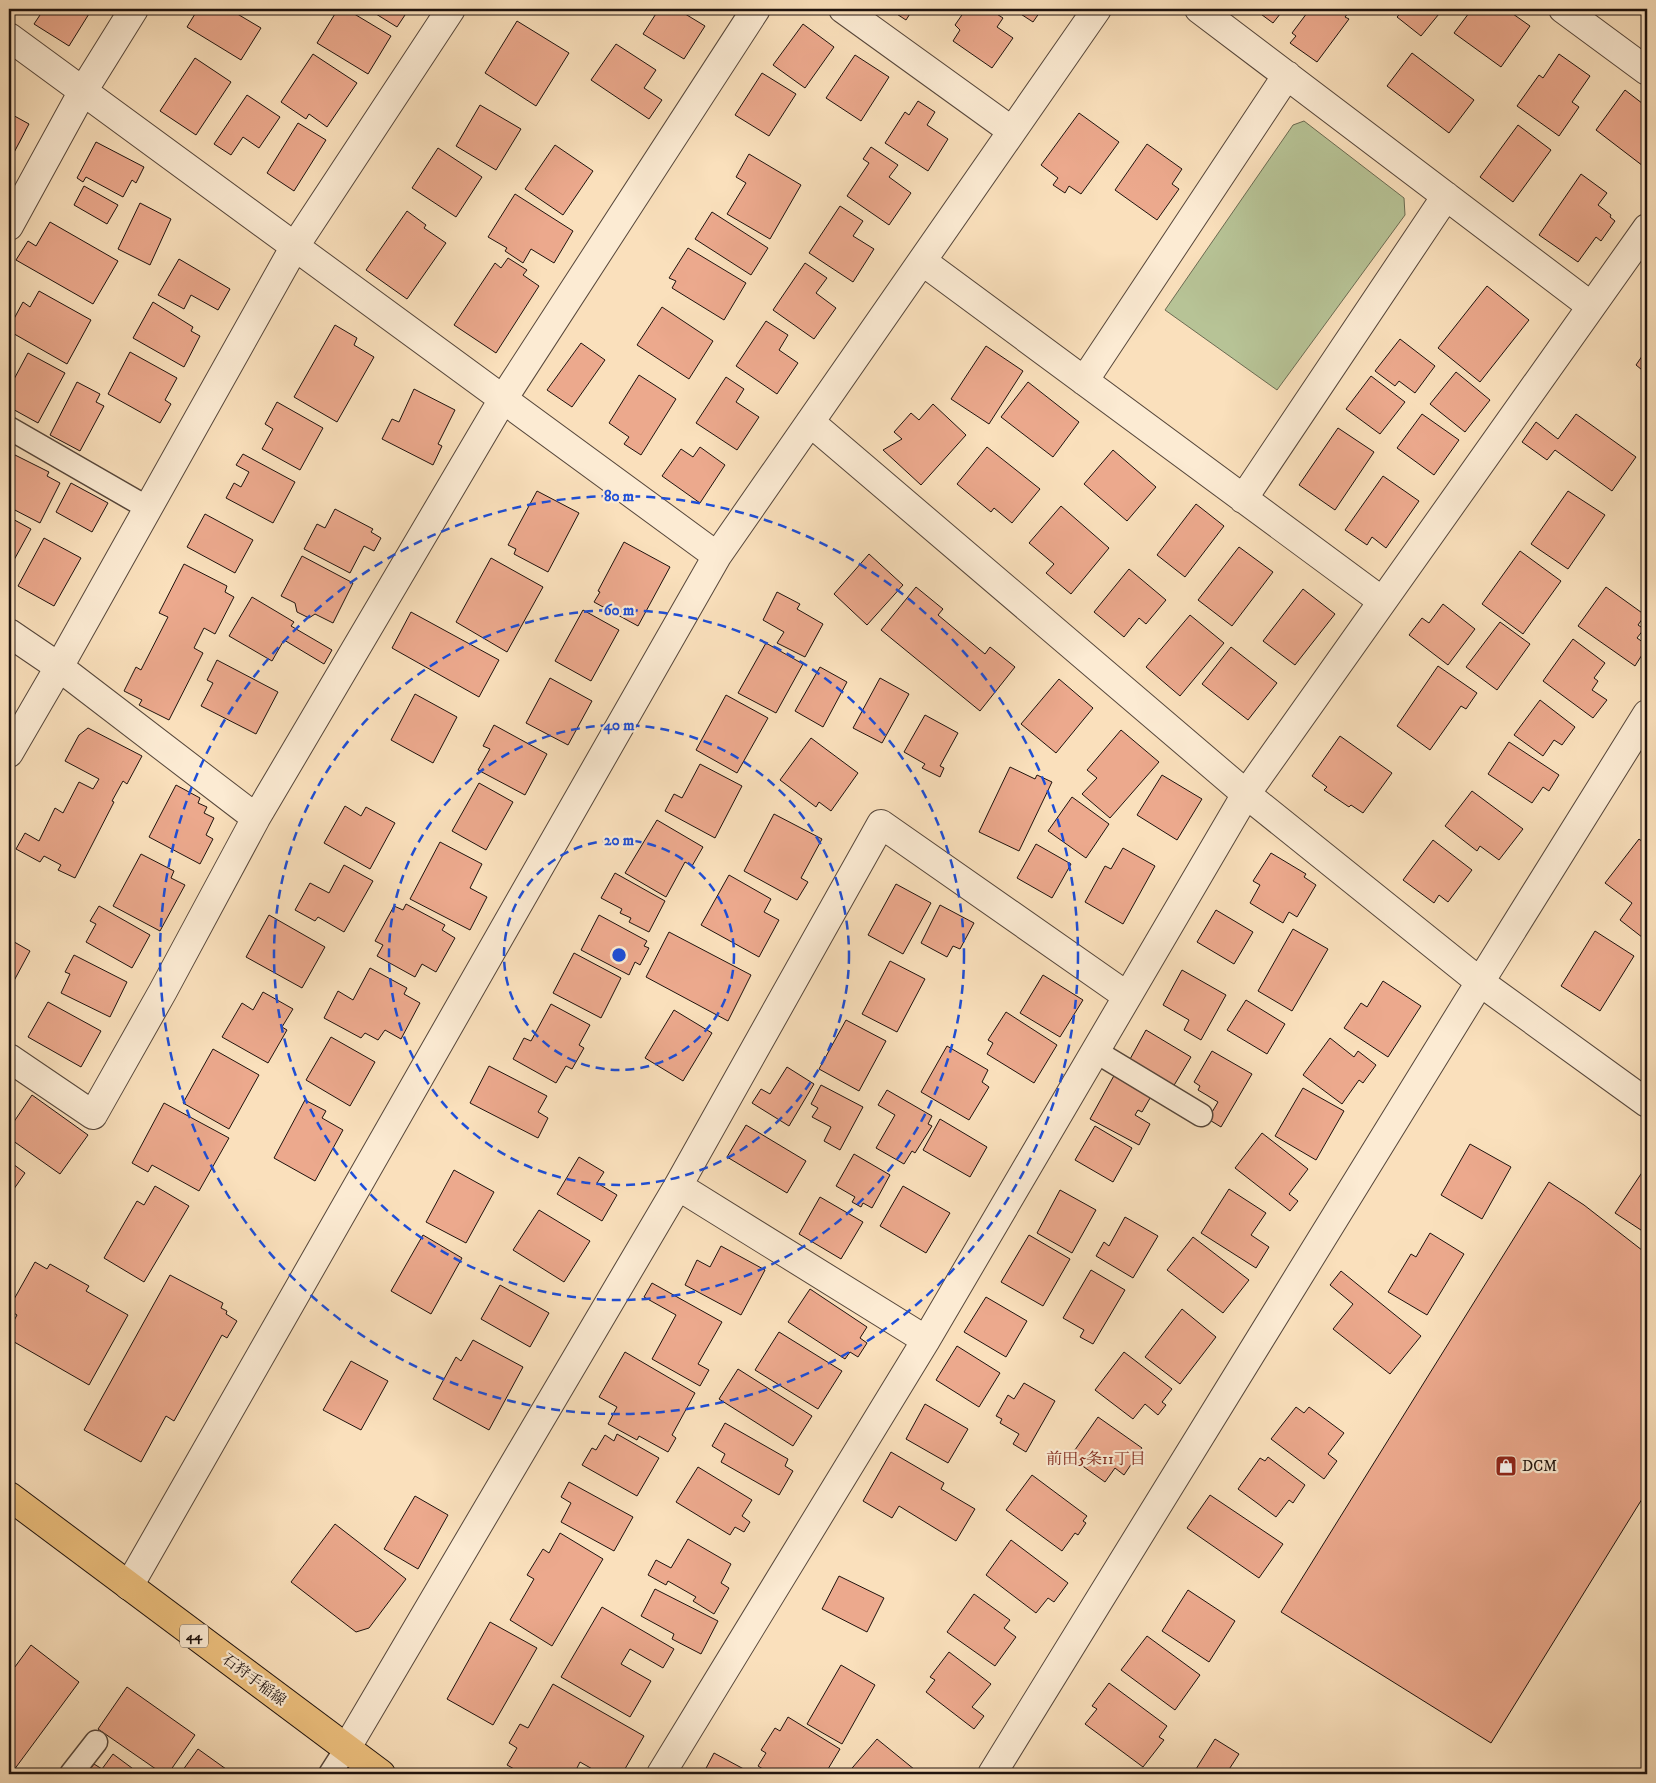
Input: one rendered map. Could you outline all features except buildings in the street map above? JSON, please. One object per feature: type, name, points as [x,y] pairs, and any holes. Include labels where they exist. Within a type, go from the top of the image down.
[{"type":"main road","name":"石狩手稲線","points":[[9,1496],[381,1774]]},
{"type":"street","points":[[9,226],[83,91],[134,9]]},
{"type":"street","points":[[9,752],[59,667],[295,246],[451,9]]},
{"type":"street","points":[[9,1058],[92,1115],[164,991],[256,818],[504,399],[756,9]]},
{"type":"street","points":[[842,9],[1012,131]]},
{"type":"street","points":[[128,1586],[718,556],[1097,9]]},
{"type":"street","points":[[1199,9],[1591,306]]},
{"type":"street","points":[[1563,9],[1647,71]]},
{"type":"street","points":[[9,37],[718,556]]},
{"type":"street","points":[[1084,381],[1287,75]]},
{"type":"street","points":[[1243,498],[1446,196]]},
{"type":"street","points":[[661,1774],[926,1340],[1246,794],[1647,228]]},
{"type":"street","points":[[922,261],[1382,601]]},
{"type":"street","points":[[810,422],[1246,794],[1480,982],[1647,1103]]},
{"type":"street","points":[[9,633],[59,667],[256,818]]},
{"type":"street","points":[[992,1774],[1647,714]]},
{"type":"street","points":[[346,1749],[678,1186],[882,824],[1127,996]]},
{"type":"street","points":[[678,1186],[926,1340]]},
{"type":"lane","points":[[9,428],[148,508]]},
{"type":"lane","points":[[1095,1051],[1201,1114]]},
{"type":"lane","points":[[71,1774],[96,1742]]},
{"type":"lane","points":[[330,1774],[346,1749]]},
{"type":"green space","points":[[1304,121],[1404,198],[1405,215],[1277,390],[1165,310],[1293,125]]},
{"type":"place","name":"DCM","points":[[1506,1466]]},
{"type":"district","name":"前田5条11丁目","points":[[1096,1459]]}]
